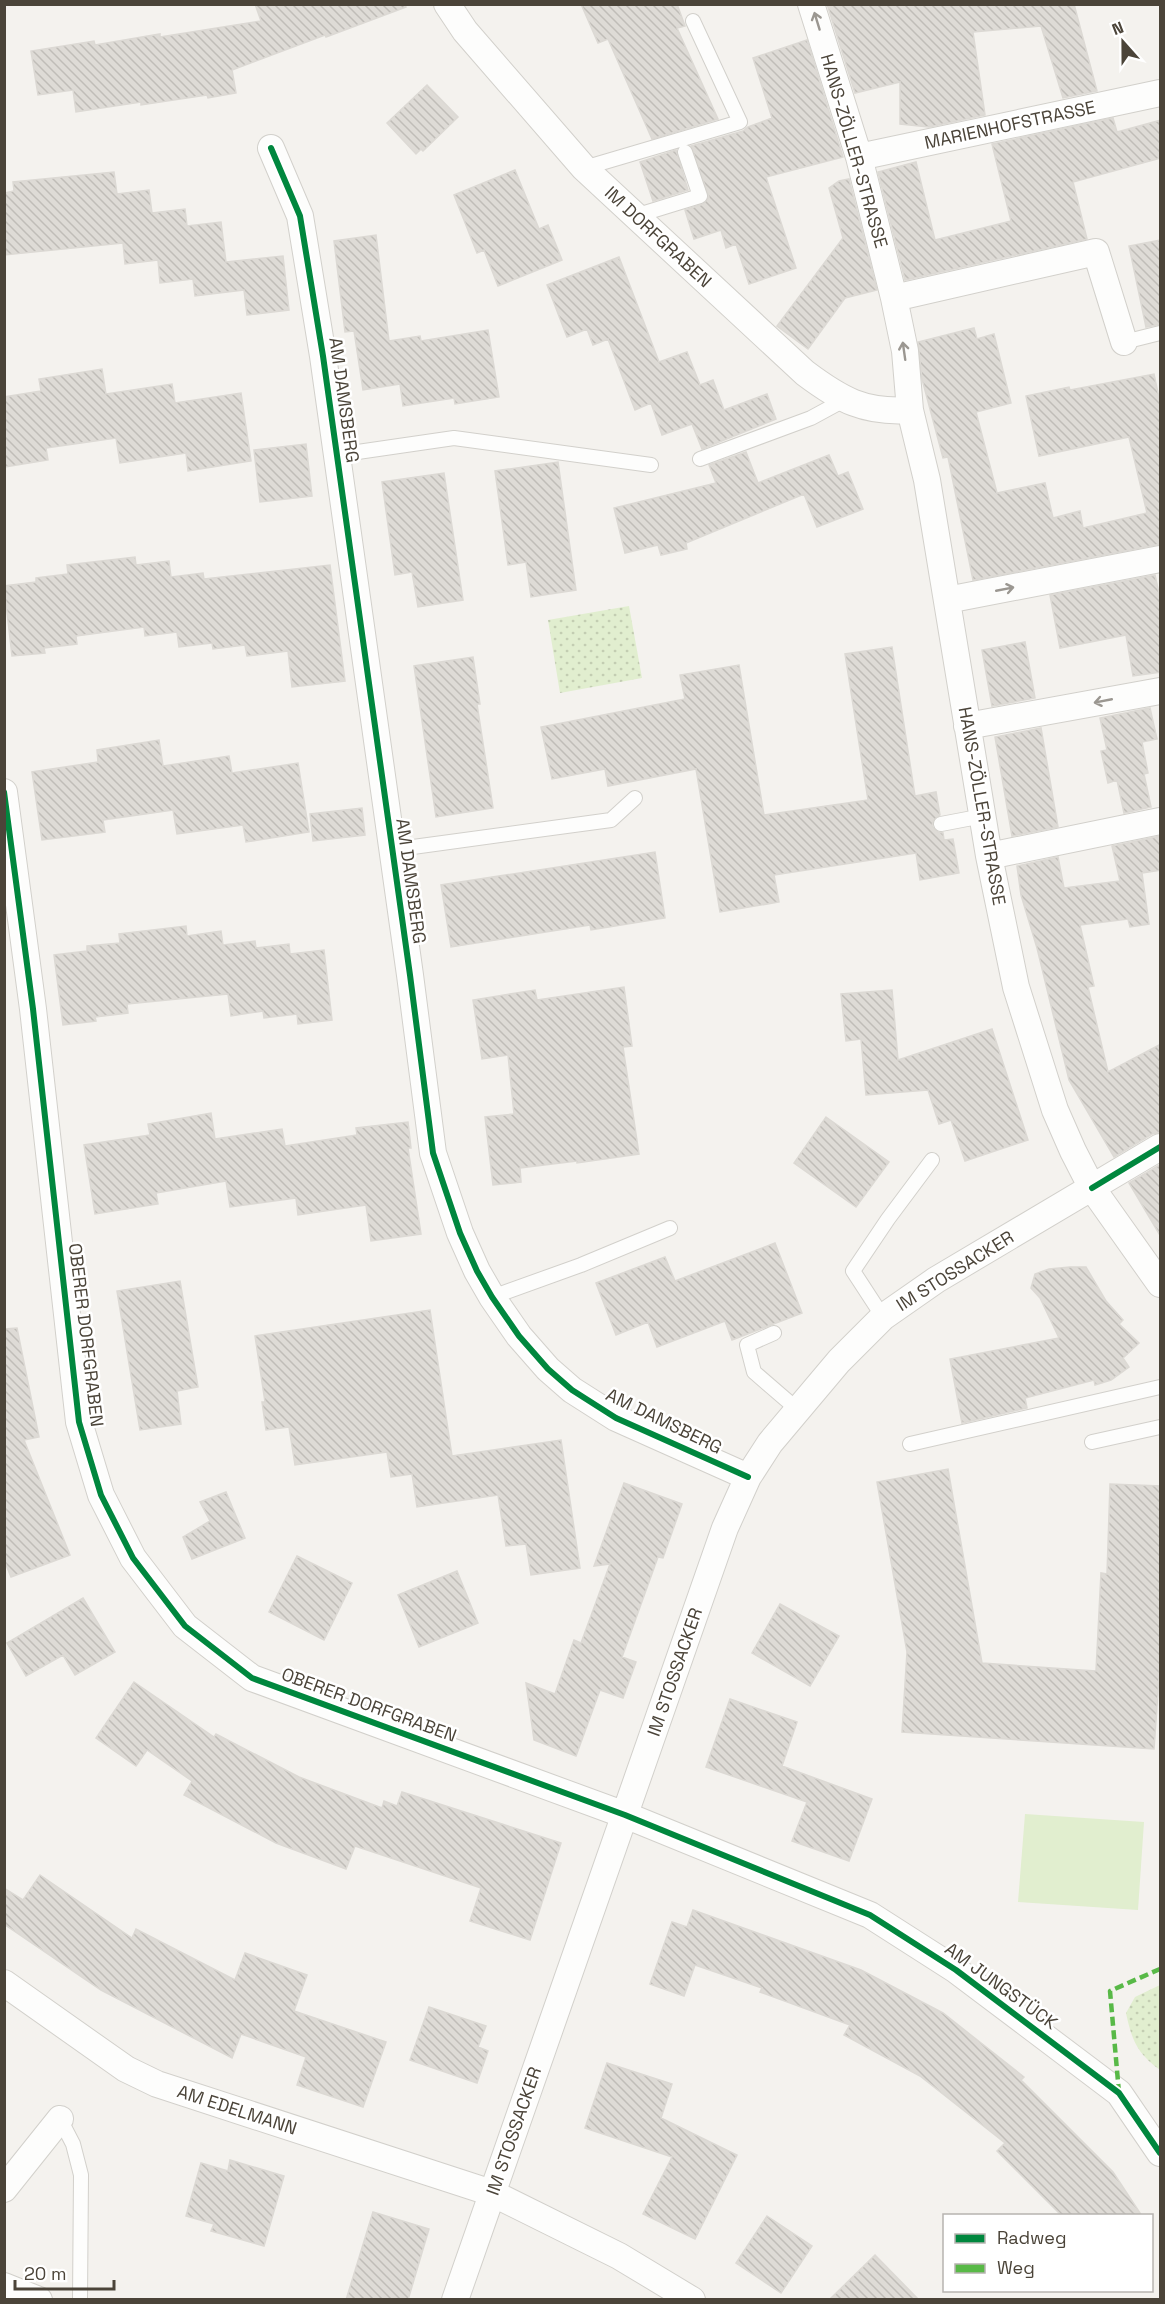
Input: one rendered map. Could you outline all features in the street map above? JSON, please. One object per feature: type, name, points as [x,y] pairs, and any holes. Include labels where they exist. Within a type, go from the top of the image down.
[{"type":"street","name":"IM DORFGRABEN","points":[[447,4],[465,31],[584,168],[805,373],[824,387],[866,408],[886,411],[910,410]]},
{"type":"street","name":"HANS-ZÖLLER-STRASSE","points":[[812,4],[859,157],[894,298],[905,351],[910,410],[927,480],[989,855],[1019,998],[1055,1110],[1092,1188],[1161,1284]]},
{"type":"street","name":"MARIENHOFSTRASSE","points":[[859,157],[1161,93]]},
{"type":"street","name":"AM DAMSBERG","points":[[271,148],[300,216],[337,454],[433,1153],[460,1233],[492,1297],[519,1335],[548,1369],[572,1390],[616,1418],[748,1478]]},
{"type":"street","points":[[894,298],[1096,252],[1124,342]]},
{"type":"street","points":[[947,600],[1161,559]]},
{"type":"street","points":[[967,726],[1161,690]]},
{"type":"street","name":"OBERER DORFGRABEN","points":[[4,792],[39,1054],[79,1422],[101,1495],[133,1558],[185,1626],[252,1678],[625,1815]]},
{"type":"street","points":[[989,855],[1161,821]]},
{"type":"street","name":"IM STOSSACKER","points":[[455,2300],[725,1528],[748,1478],[770,1443],[839,1361],[883,1317],[936,1280],[1161,1147]]},
{"type":"street","name":"AM JUNGSTÜCK","points":[[625,1815],[870,1915],[957,1970],[1119,2093],[1161,2153]]},
{"type":"street","name":"AM EDELMANN","points":[[4,1983],[126,2069],[157,2084],[492,2193],[619,2256],[692,2300]]},
{"type":"street","points":[[4,2189],[60,2119]]},
{"type":"street","points":[[4,2286],[39,2300]]},
{"type":"lane","points":[[584,168],[740,122],[693,21]]},
{"type":"lane","points":[[635,216],[700,196],[685,152]]},
{"type":"lane","points":[[1124,342],[1161,333]]},
{"type":"lane","points":[[700,459],[811,418],[846,399]]},
{"type":"lane","points":[[337,454],[454,438],[651,465]]},
{"type":"lane","name":"AM DAMSBERG","points":[[391,850],[610,820],[635,798]]},
{"type":"lane","points":[[941,824],[983,816]]},
{"type":"lane","points":[[883,1317],[853,1271],[932,1160]]},
{"type":"lane","points":[[492,1297],[580,1265],[670,1228]]},
{"type":"lane","points":[[774,1333],[747,1345],[754,1372],[798,1410]]},
{"type":"lane","points":[[910,1444],[1161,1387]]},
{"type":"lane","points":[[1092,1442],[1161,1427]]},
{"type":"lane","points":[[60,2119],[73,2144],[81,2175],[80,2300]]},
{"type":"green space","points":[[629,606],[642,678],[560,693],[548,620]]},
{"type":"green space","points":[[1025,1814],[1144,1822],[1138,1910],[1018,1902]]},
{"type":"green space","points":[[1160,1985],[1160,2070],[1146,2058],[1137,2046],[1126,2013],[1135,1997]]},
{"type":"building","points":[[255,4],[405,4],[406,7],[232,70],[236,93],[141,105],[141,102],[76,112],[73,90],[38,95],[31,51],[94,41],[95,45],[160,34],[160,37],[261,21]]},
{"type":"building","points":[[581,4],[677,4],[685,26],[677,28],[718,119],[652,139],[608,39],[598,43]]},
{"type":"building","points":[[827,4],[1074,4],[1097,91],[1063,98],[1041,26],[973,32],[985,115],[929,127],[900,124],[900,82],[855,93]]},
{"type":"building","points":[[807,40],[843,157],[766,177],[796,268],[749,284],[736,244],[726,248],[721,230],[694,239],[685,210],[703,204],[709,197],[691,146],[743,131],[772,118],[753,58]]},
{"type":"building","points":[[427,85],[458,117],[423,151],[421,149],[416,154],[387,123]]},
{"type":"building","points":[[1113,118],[1117,132],[1161,120],[1161,158],[1073,182],[1087,239],[905,280],[878,172],[916,162],[935,240],[1011,221],[992,144]]},
{"type":"building","points":[[676,150],[688,190],[653,201],[640,162]]},
{"type":"building","points":[[515,170],[539,229],[548,225],[562,260],[498,286],[484,250],[477,253],[454,195]]},
{"type":"building","points":[[114,172],[117,194],[149,190],[152,213],[185,209],[187,226],[221,222],[226,262],[283,256],[289,310],[247,315],[244,290],[195,296],[193,279],[160,283],[158,260],[125,264],[123,243],[4,255],[4,193],[14,191],[13,182]]},
{"type":"building","points":[[849,179],[877,290],[845,298],[808,349],[777,326],[843,238],[829,188],[839,181]]},
{"type":"building","points":[[376,235],[389,341],[420,336],[421,341],[488,330],[499,397],[455,404],[454,398],[403,406],[400,384],[363,390],[354,331],[345,332],[334,241]]},
{"type":"building","points":[[1161,240],[1161,324],[1146,327],[1129,246]]},
{"type":"building","points":[[619,257],[659,362],[687,352],[700,385],[713,380],[724,410],[767,394],[776,419],[702,449],[692,424],[662,435],[651,403],[635,410],[608,339],[593,345],[587,329],[567,337],[547,285]]},
{"type":"building","points":[[974,328],[977,339],[994,334],[1011,403],[976,412],[997,493],[1045,483],[1053,518],[1080,511],[1083,528],[1147,513],[1129,437],[1039,456],[1026,396],[1154,374],[1161,407],[1161,544],[973,580],[948,457],[943,458],[922,379],[918,342]]},
{"type":"building","points":[[102,369],[106,394],[172,384],[175,403],[241,393],[251,461],[188,471],[186,453],[120,463],[116,438],[46,448],[48,460],[4,467],[4,397],[41,391],[39,379]]},
{"type":"building","points":[[306,444],[312,496],[260,502],[254,450]]},
{"type":"building","points":[[746,452],[758,483],[829,455],[838,476],[848,472],[863,509],[817,527],[804,494],[686,543],[687,549],[661,555],[658,545],[625,553],[614,508],[716,483],[709,465]]},
{"type":"building","points":[[558,462],[576,590],[531,597],[526,562],[508,565],[495,471]]},
{"type":"building","points":[[444,473],[463,600],[418,607],[412,572],[395,575],[382,482]]},
{"type":"building","points":[[135,557],[136,565],[169,561],[171,577],[203,573],[204,579],[330,565],[345,681],[292,687],[288,651],[247,656],[245,645],[213,649],[212,643],[179,647],[177,632],[145,636],[144,627],[76,636],[77,644],[44,648],[45,653],[12,656],[4,586],[36,582],[36,578],[68,574],[67,565]]},
{"type":"building","points":[[1155,575],[1161,602],[1161,672],[1133,676],[1126,635],[1060,648],[1050,595]]},
{"type":"building","points":[[1025,642],[1035,698],[992,706],[982,650]]},
{"type":"building","points":[[892,647],[915,796],[936,792],[940,815],[933,821],[932,826],[938,832],[943,833],[944,840],[953,839],[959,873],[920,880],[916,853],[774,875],[779,902],[720,912],[696,769],[608,786],[605,769],[552,779],[541,727],[685,699],[680,675],[739,665],[764,815],[868,800],[845,654]]},
{"type":"building","points":[[473,657],[480,704],[477,704],[493,808],[436,817],[414,666]]},
{"type":"building","points":[[1150,708],[1157,739],[1142,742],[1148,773],[1144,774],[1151,807],[1124,813],[1117,780],[1108,783],[1101,751],[1107,750],[1100,718]]},
{"type":"building","points":[[1041,728],[1058,827],[1012,836],[995,737]]},
{"type":"building","points":[[159,740],[163,766],[229,756],[232,773],[298,763],[309,832],[246,842],[243,825],[177,834],[173,810],[103,820],[105,832],[42,840],[32,772],[98,762],[97,750]]},
{"type":"building","points":[[362,808],[365,835],[313,841],[310,814]]},
{"type":"building","points":[[1161,836],[1161,870],[1142,873],[1149,924],[1130,927],[1128,919],[1080,925],[1094,986],[1088,987],[1108,1072],[1161,1044],[1161,1132],[1152,1134],[1114,1157],[1069,1080],[1037,948],[1021,895],[1017,866],[1058,857],[1064,888],[1120,881],[1112,846]]},
{"type":"building","points":[[655,852],[665,918],[591,930],[590,925],[451,947],[441,885]]},
{"type":"building","points":[[186,926],[187,936],[221,931],[223,945],[255,941],[256,948],[289,944],[290,954],[324,950],[332,1020],[298,1024],[297,1014],[264,1018],[263,1011],[231,1016],[228,994],[127,1004],[128,1013],[95,1017],[96,1021],[63,1025],[54,955],[87,951],[87,946],[120,943],[119,934]]},
{"type":"building","points":[[624,987],[632,1046],[623,1047],[639,1154],[520,1168],[521,1182],[493,1185],[485,1117],[514,1114],[508,1055],[482,1059],[473,1000],[535,990],[537,1000]]},
{"type":"building","points":[[892,990],[898,1060],[992,1029],[1028,1140],[965,1161],[951,1120],[939,1124],[928,1090],[866,1095],[861,1039],[846,1041],[841,994]]},
{"type":"building","points":[[211,1113],[215,1139],[282,1129],[285,1146],[357,1135],[356,1128],[408,1122],[411,1148],[408,1148],[421,1234],[371,1241],[366,1205],[298,1215],[296,1198],[230,1207],[226,1181],[156,1193],[158,1204],[95,1214],[84,1145],[150,1135],[148,1124]]},
{"type":"building","points":[[826,1117],[889,1162],[856,1207],[794,1163]]},
{"type":"building","points":[[1161,1164],[1161,1237],[1129,1183]]},
{"type":"building","points":[[775,1243],[802,1313],[732,1340],[725,1321],[657,1347],[648,1322],[616,1335],[596,1283],[665,1257],[675,1281]]},
{"type":"building","points":[[1086,1267],[1106,1301],[1123,1320],[1119,1324],[1139,1343],[1123,1358],[1129,1367],[1111,1380],[1095,1385],[1094,1380],[1025,1398],[1027,1408],[962,1423],[950,1359],[1059,1338],[1040,1298],[1031,1288],[1035,1274],[1049,1269]]},
{"type":"building","points":[[180,1281],[198,1387],[177,1391],[181,1424],[140,1430],[117,1291]]},
{"type":"building","points":[[430,1310],[452,1456],[561,1440],[580,1568],[531,1575],[526,1544],[506,1546],[498,1495],[417,1507],[412,1474],[391,1477],[387,1452],[295,1465],[289,1427],[266,1430],[262,1402],[265,1402],[255,1336]]},
{"type":"building","points":[[17,1328],[39,1437],[24,1440],[70,1555],[11,1577],[4,1560],[4,1329]]},
{"type":"building","points":[[948,1469],[982,1663],[1096,1671],[1101,1573],[1107,1574],[1110,1484],[1161,1486],[1161,1650],[1154,1749],[902,1732],[907,1652],[877,1482]]},
{"type":"building","points":[[624,1483],[682,1504],[663,1558],[658,1557],[622,1657],[636,1662],[623,1698],[600,1690],[576,1756],[534,1740],[526,1683],[555,1694],[574,1640],[581,1643],[610,1564],[594,1566]]},
{"type":"building","points":[[226,1492],[245,1538],[192,1559],[183,1537],[210,1521],[200,1502]]},
{"type":"building","points":[[297,1556],[352,1583],[324,1640],[269,1612]]},
{"type":"building","points":[[457,1571],[478,1623],[419,1647],[398,1595]]},
{"type":"building","points":[[83,1598],[115,1652],[75,1675],[63,1655],[26,1676],[7,1643]]},
{"type":"building","points":[[780,1604],[839,1636],[810,1686],[752,1653]]},
{"type":"building","points":[[134,1682],[214,1737],[216,1734],[299,1777],[382,1808],[384,1801],[397,1806],[402,1792],[561,1843],[530,1940],[470,1921],[481,1888],[355,1846],[346,1869],[276,1843],[184,1795],[192,1781],[147,1750],[136,1766],[96,1738]]},
{"type":"building","points":[[730,1699],[797,1722],[782,1766],[872,1799],[849,1861],[792,1841],[807,1802],[706,1767]]},
{"type":"building","points":[[40,1875],[132,1938],[136,1929],[235,1980],[245,1953],[307,1975],[294,2011],[386,2042],[363,2107],[297,2085],[306,2057],[241,2034],[232,2058],[101,1990],[4,1924],[4,1888],[23,1900]]},
{"type":"building","points":[[693,1910],[861,1970],[943,2013],[1024,2077],[1021,2080],[1113,2172],[1141,2214],[1060,2214],[997,2151],[1005,2143],[920,2076],[844,2035],[850,2025],[760,1992],[762,1988],[695,1965],[684,1996],[650,1984],[672,1922],[687,1927]]},
{"type":"building","points":[[429,2007],[486,2026],[478,2047],[488,2051],[477,2083],[410,2060]]},
{"type":"building","points":[[607,2063],[672,2084],[661,2118],[737,2155],[695,2239],[643,2214],[672,2157],[585,2128]]},
{"type":"building","points":[[230,2160],[284,2176],[264,2246],[211,2231],[214,2224],[186,2216],[201,2163],[228,2171]]},
{"type":"building","points":[[373,2212],[429,2229],[408,2300],[346,2300]]},
{"type":"building","points":[[767,2216],[812,2246],[781,2293],[736,2263]]},
{"type":"building","points":[[875,2255],[919,2300],[829,2300]]},
{"type":"marked path","points":[[1119,2093],[1110,1991],[1160,1969]]},
{"type":"cycle path","points":[[271,148],[300,216],[323,356],[433,1153],[460,1233],[477,1271],[519,1336],[548,1369],[572,1390],[616,1418],[748,1477]]},
{"type":"cycle path","points":[[4,792],[33,1009],[79,1422],[101,1495],[133,1558],[185,1626],[252,1678],[625,1815],[870,1915],[956,1970],[1119,2093],[1160,2153]]},
{"type":"cycle path","points":[[1092,1188],[1160,1147]]}]
